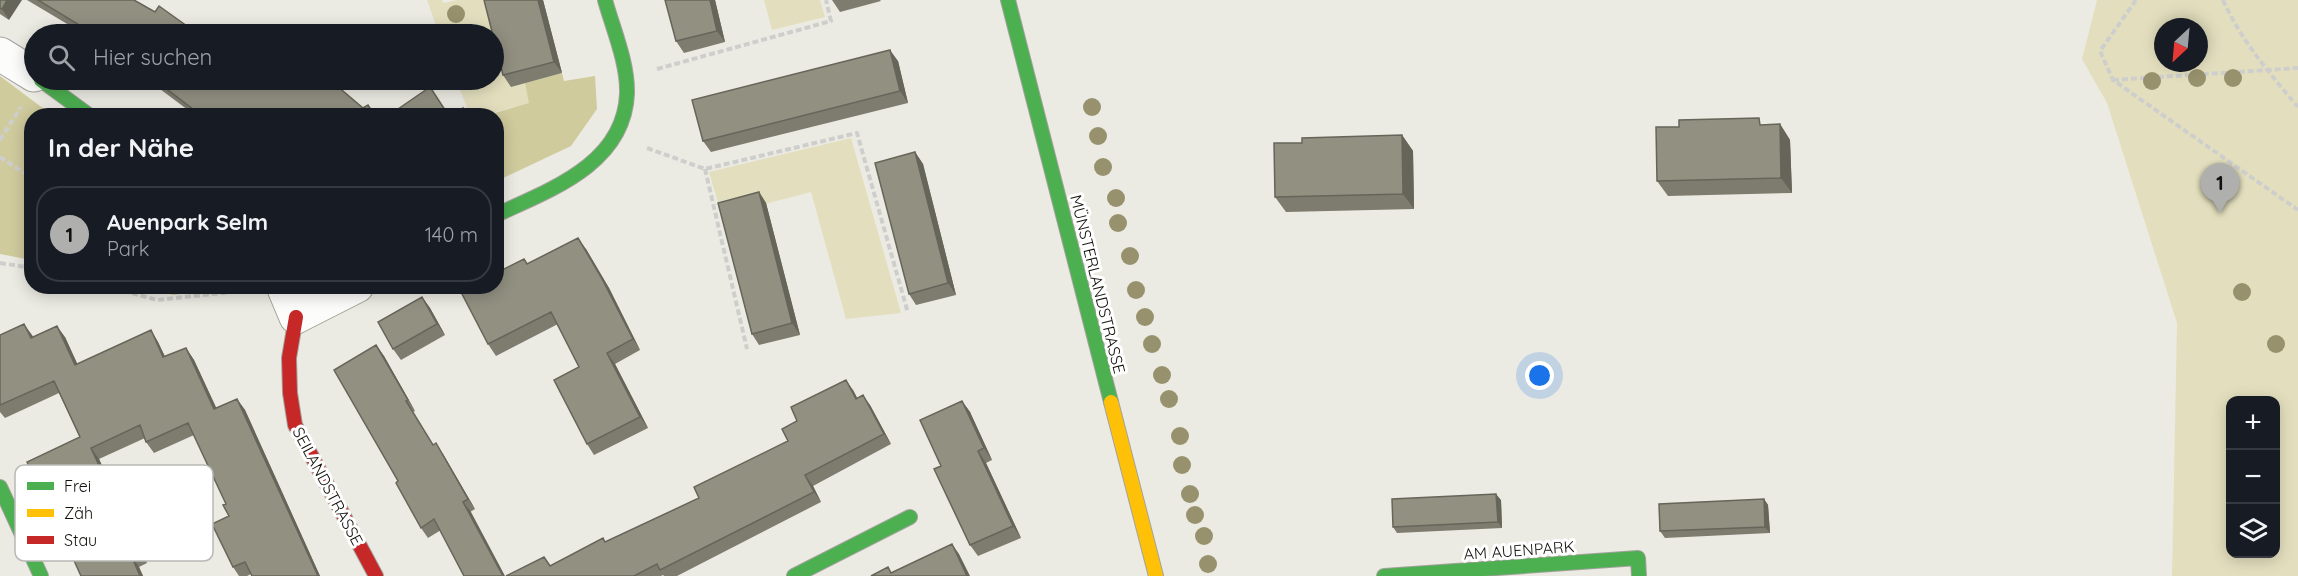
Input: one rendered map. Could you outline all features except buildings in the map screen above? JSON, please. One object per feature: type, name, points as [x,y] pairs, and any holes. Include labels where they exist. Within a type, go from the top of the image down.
[{"type":"street","points":[[504,212],[586,170],[602,155],[615,137],[623,116],[627,94],[605,0]]},
{"type":"street","name":"MÜNSTERLANDSTRASSE","points":[[1008,0],[1156,576]]},
{"type":"street","points":[[0,54],[24,69]]},
{"type":"street","points":[[55,90],[79,108]]},
{"type":"street","points":[[275,294],[296,318],[342,294]]},
{"type":"street","name":"SEILANDSTRASSE","points":[[296,318],[289,358],[290,393],[295,426],[376,576]]},
{"type":"street","points":[[0,487],[15,520]]},
{"type":"street","points":[[794,576],[910,517]]},
{"type":"street","name":"AM AUENPARK","points":[[1384,576],[1638,558],[1639,576]]},
{"type":"street","points":[[34,561],[41,576]]},
{"type":"path","points":[[624,78],[831,21],[826,0]]},
{"type":"path","points":[[2136,0],[2100,51],[2113,80],[2298,210]]},
{"type":"path","points":[[2223,0],[2234,25],[2265,69],[2298,107]]},
{"type":"path","points":[[2113,80],[2298,68]]},
{"type":"path","points":[[615,137],[705,169],[857,133],[908,313]]},
{"type":"path","points":[[0,157],[24,173]]},
{"type":"path","points":[[705,169],[747,349]]},
{"type":"path","points":[[0,263],[24,267]]},
{"type":"path","points":[[135,294],[157,300],[214,294]]},
{"type":"shaded area","points":[[427,0],[442,0],[443,3],[457,0],[489,0],[495,24],[435,24]]},
{"type":"shaded area","points":[[764,0],[820,0],[825,17],[772,30]]},
{"type":"shaded area","points":[[2097,0],[2298,0],[2298,576],[2172,576],[2177,323],[2107,103],[2082,59]]},
{"type":"shaded area","points":[[504,59],[511,86],[525,83],[530,103],[504,110],[467,108],[460,90],[504,90]]},
{"type":"shaded area","points":[[562,73],[564,81],[595,76],[597,109],[571,146],[504,178],[504,110],[529,103],[525,83]]},
{"type":"shaded area","points":[[0,76],[43,108],[24,108],[24,259],[0,254]]},
{"type":"shaded area","points":[[851,138],[901,313],[846,319],[811,192],[726,214],[721,213],[709,172]]},
{"type":"traffic: fast","points":[[504,211],[581,171],[613,139],[623,118],[627,82],[623,58],[605,0]]},
{"type":"traffic: fast","points":[[1008,0],[1111,402]]},
{"type":"traffic: fast","points":[[55,90],[79,108]]},
{"type":"traffic: fast","points":[[0,487],[15,520]]},
{"type":"traffic: fast","points":[[794,576],[910,517]]},
{"type":"traffic: fast","points":[[1384,576],[1638,558],[1639,576]]},
{"type":"traffic: fast","points":[[34,561],[41,576]]},
{"type":"traffic: slow","points":[[1111,402],[1156,576]]},
{"type":"traffic: jam","points":[[296,317],[289,358],[290,393],[295,425],[376,576]]},
{"type":"place","name":"Auenpark Selm","points":[[2220,213]]}]
